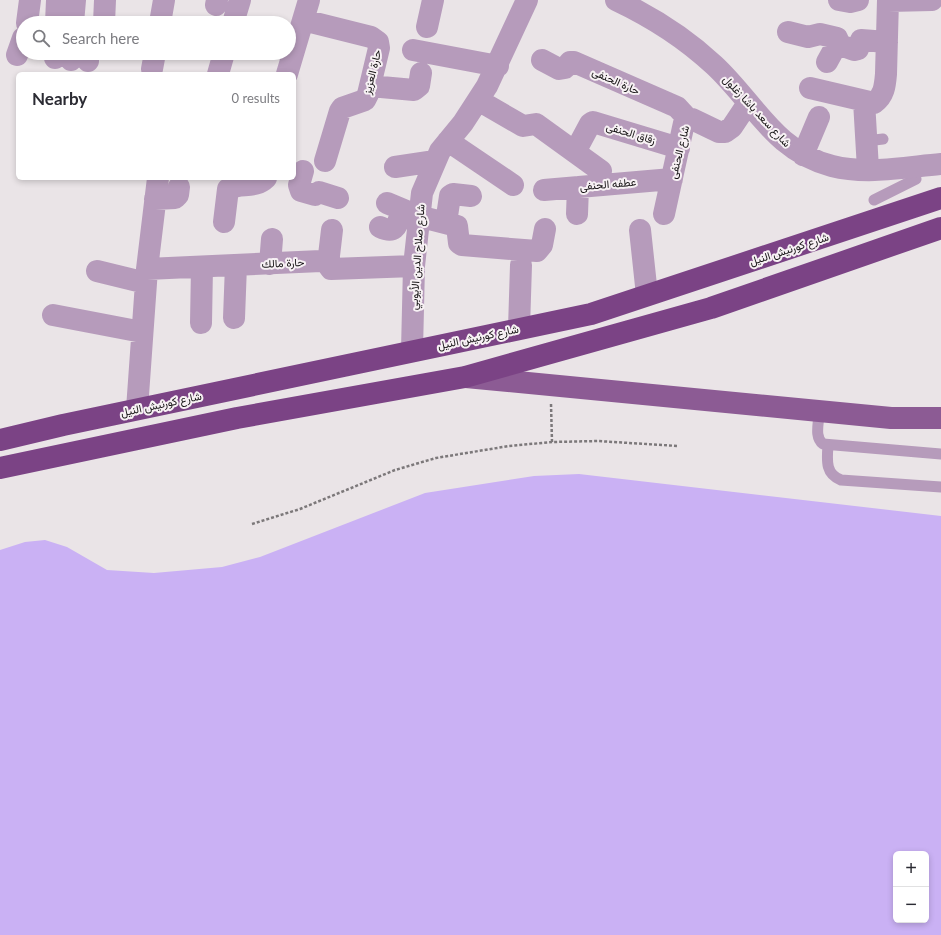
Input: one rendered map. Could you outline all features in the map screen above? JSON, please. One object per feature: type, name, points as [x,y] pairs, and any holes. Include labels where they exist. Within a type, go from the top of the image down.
[{"type":"highway","name":"شارع كورنيش النيل","points":[[5,436],[412,350],[591,314],[932,202]]},
{"type":"highway","points":[[0,468],[237,418],[465,377],[711,308],[941,228]]},
{"type":"main road","points":[[465,377],[819,412],[891,418],[941,418]]},
{"type":"street","points":[[28,16],[30,0]]},
{"type":"street","points":[[56,16],[57,0]]},
{"type":"street","points":[[73,16],[75,0]]},
{"type":"street","points":[[104,16],[105,0]]},
{"type":"street","points":[[161,16],[164,0]]},
{"type":"street","points":[[235,16],[240,0]]},
{"type":"street","points":[[427,27],[433,0]]},
{"type":"street","name":"شارع صلاح الدين الأيوبي","points":[[412,350],[414,266],[402,210],[422,193],[440,151],[488,86],[527,0]]},
{"type":"street","points":[[839,0],[850,2],[858,0]]},
{"type":"street","points":[[810,88],[874,103],[880,99],[883,94],[887,52],[888,0],[932,0]]},
{"type":"street","name":"شارع سعد باشا زغلول","points":[[623,2],[662,24],[716,66],[784,142],[803,156],[833,166],[849,169],[941,164]]},
{"type":"street","points":[[296,44],[306,10]]},
{"type":"street","name":"حارة العزيز","points":[[306,10],[374,38],[378,42],[379,48],[365,100],[342,108],[299,185],[301,190],[315,195],[319,192],[338,198]]},
{"type":"street","points":[[788,32],[808,37],[820,34],[835,37],[840,45],[856,50],[861,40],[887,52]]},
{"type":"street","points":[[827,62],[838,42]]},
{"type":"street","points":[[413,50],[498,66]]},
{"type":"street","points":[[864,61],[887,52]]},
{"type":"street","points":[[219,72],[222,60]]},
{"type":"street","points":[[288,72],[291,60]]},
{"type":"street","name":"حارة الحنفى","points":[[542,60],[559,69],[565,68],[570,62],[574,62],[677,107],[689,120]]},
{"type":"street","points":[[370,86],[414,90],[419,86],[421,73]]},
{"type":"street","points":[[478,100],[523,126],[536,124],[601,171]]},
{"type":"street","points":[[864,101],[874,140],[868,169]]},
{"type":"street","name":"شارع الحنفى","points":[[664,214],[684,123],[689,120],[725,132],[732,127],[748,103]]},
{"type":"street","points":[[803,156],[818,117]]},
{"type":"street","name":"زقاق الحنفى","points":[[575,152],[590,124],[593,122],[679,148]]},
{"type":"street","points":[[448,141],[512,185]]},
{"type":"street","points":[[395,167],[435,161]]},
{"type":"street","name":"عطفه الحنفى","points":[[544,190],[672,178]]},
{"type":"street","points":[[137,409],[147,276],[158,180]]},
{"type":"street","points":[[224,222],[228,189],[232,187],[257,185],[263,180]]},
{"type":"street","points":[[155,199],[175,198],[178,195],[179,187]]},
{"type":"street","points":[[577,214],[578,187]]},
{"type":"street","name":"شارع كورنيش النيل","points":[[932,202],[941,189]]},
{"type":"street","points":[[446,223],[450,196],[454,194],[471,196]]},
{"type":"street","points":[[380,226],[387,230],[394,229],[397,226],[402,210],[457,226],[459,243],[462,245],[533,252],[541,249],[545,229]]},
{"type":"street","points":[[328,264],[332,230]]},
{"type":"street","points":[[640,230],[647,295]]},
{"type":"street","points":[[270,264],[272,239]]},
{"type":"street","name":"حارة مالك","points":[[97,271],[147,276],[202,266],[321,261],[328,264],[332,269],[414,266]]},
{"type":"street","points":[[234,318],[236,265]]},
{"type":"street","points":[[519,328],[521,265]]},
{"type":"street","points":[[201,323],[202,266]]},
{"type":"street","points":[[53,315],[142,332]]},
{"type":"lane","points":[[874,200],[916,179]]},
{"type":"lane","points":[[885,194],[893,215]]},
{"type":"lane","points":[[819,412],[818,438],[824,444],[941,454]]},
{"type":"lane","points":[[828,445],[827,460],[829,471],[836,478],[841,480],[941,487]]},
{"type":"path","points":[[551,385],[552,442]]},
{"type":"path","points":[[252,524],[300,509],[375,477],[414,464],[466,453],[552,442],[598,441],[678,446]]},
{"type":"shaded area","points":[[579,474],[941,516],[941,935],[0,935],[0,550],[25,542],[45,540],[67,547],[107,570],[154,573],[222,567],[260,557],[425,493],[534,476]]}]
